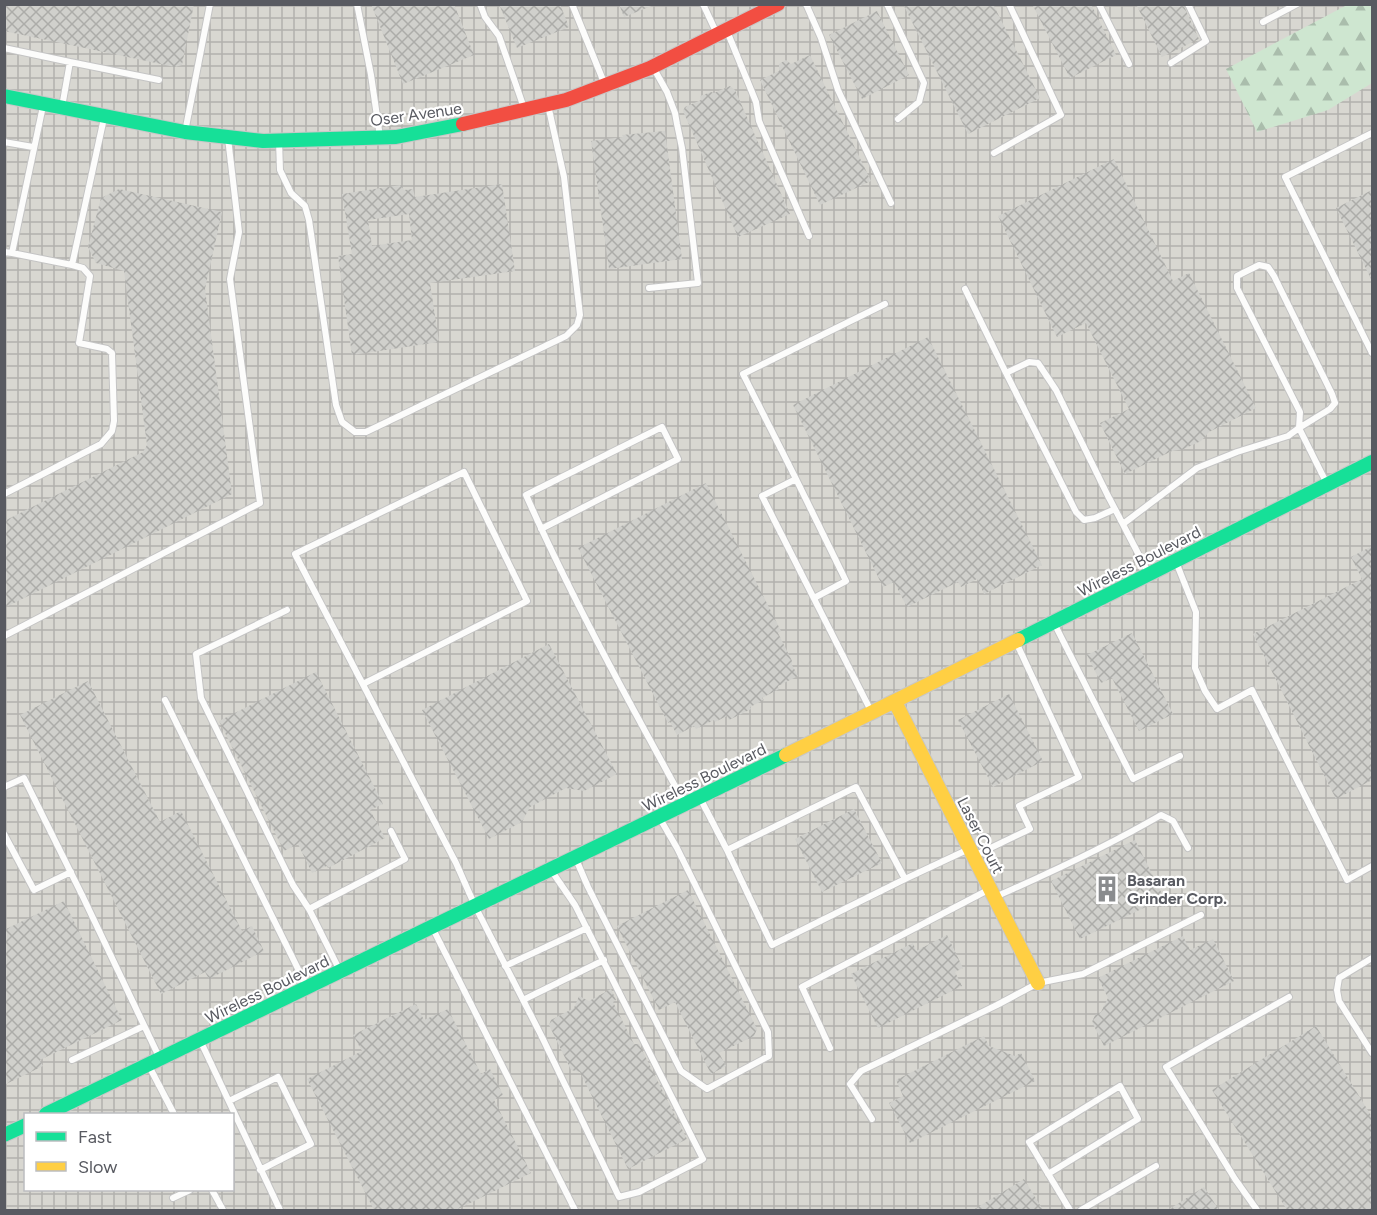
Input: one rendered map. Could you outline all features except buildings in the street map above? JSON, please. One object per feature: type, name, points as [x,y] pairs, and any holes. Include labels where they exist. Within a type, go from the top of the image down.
[{"type":"street","name":"Oser Avenue","points":[[4,96],[184,132],[263,141],[396,137],[474,122],[567,100],[653,67],[778,4]]},
{"type":"street","name":"Wireless Boulevard","points":[[48,1113],[873,713],[1372,462]]},
{"type":"street","name":"Laser Court","points":[[895,702],[1038,983]]},
{"type":"street","points":[[4,1135],[24,1126]]},
{"type":"lane","points":[[184,132],[210,4]]},
{"type":"lane","points":[[357,4],[380,138]]},
{"type":"lane","points":[[480,4],[485,17],[499,36],[524,110]]},
{"type":"lane","points":[[572,4],[605,85]]},
{"type":"lane","points":[[703,4],[722,32],[756,102],[759,121],[809,237]]},
{"type":"lane","points":[[806,4],[821,38],[838,90],[891,203]]},
{"type":"lane","points":[[887,4],[924,83],[919,102],[898,119]]},
{"type":"lane","points":[[994,153],[1061,115],[1009,4]]},
{"type":"lane","points":[[1099,4],[1129,64]]},
{"type":"lane","points":[[1171,63],[1206,41],[1188,4]]},
{"type":"lane","points":[[1263,22],[1297,4]]},
{"type":"lane","points":[[4,48],[159,80]]},
{"type":"lane","points":[[62,107],[70,62]]},
{"type":"lane","points":[[649,288],[698,283],[682,148],[675,113],[667,92],[653,67]]},
{"type":"lane","points":[[12,253],[43,104]]},
{"type":"lane","points":[[279,141],[280,170],[291,193],[305,206],[309,220],[336,405],[342,422],[355,432],[366,432],[566,336],[577,324],[580,315],[564,177],[548,105]]},
{"type":"lane","points":[[72,266],[104,116]]},
{"type":"lane","points":[[1372,133],[1285,177],[1372,353]]},
{"type":"lane","points":[[4,636],[260,503],[230,279],[239,232],[228,137]]},
{"type":"lane","points":[[4,142],[33,147]]},
{"type":"lane","points":[[4,252],[83,268],[90,276],[80,343],[107,349],[112,353],[114,421],[112,431],[101,444],[4,494]]},
{"type":"lane","points":[[1123,524],[1197,468],[1237,452],[1288,436],[1299,428],[1330,409],[1335,403],[1274,276],[1268,267],[1259,265],[1237,276],[1237,288],[1300,412],[1299,428],[1327,485]]},
{"type":"lane","points":[[965,289],[1076,512],[1084,520],[1095,518],[1115,508]]},
{"type":"lane","points":[[814,598],[846,582],[743,374],[885,304]]},
{"type":"lane","points":[[1006,374],[1029,362],[1038,363],[1056,390],[1149,574]]},
{"type":"lane","points":[[541,529],[678,459],[662,427],[526,495],[541,529],[625,695],[685,804]]},
{"type":"lane","points":[[363,684],[527,601],[464,472],[295,554],[456,864],[619,1197],[639,1192],[703,1159],[576,905],[550,870]]},
{"type":"lane","points":[[796,478],[762,496],[873,713]]},
{"type":"lane","points":[[1175,561],[1196,612],[1195,668],[1205,691],[1217,709],[1252,690],[1347,880],[1372,866]]},
{"type":"lane","points":[[287,610],[196,654],[201,698],[293,885],[309,909],[340,972]]},
{"type":"lane","points":[[1053,623],[1133,778],[1180,756]]},
{"type":"lane","points":[[700,797],[771,945],[905,879],[1030,829],[1018,806],[1079,777],[1015,642]]},
{"type":"lane","points":[[165,700],[307,988]]},
{"type":"lane","points":[[4,787],[24,778],[144,1026],[154,1062],[174,1113]]},
{"type":"lane","points":[[727,850],[856,788],[905,879]]},
{"type":"lane","points":[[830,1048],[802,987],[993,893],[1034,880],[1161,815],[1173,821],[1188,848]]},
{"type":"lane","points":[[575,857],[681,1071],[707,1089],[769,1056],[768,1032],[677,848],[659,817]]},
{"type":"lane","points":[[309,909],[405,859],[391,831]]},
{"type":"lane","points":[[4,834],[34,890],[70,872]]},
{"type":"lane","points":[[872,1119],[850,1084],[861,1071],[988,1010],[1038,983],[1083,974],[1201,915]]},
{"type":"lane","points":[[432,927],[575,1210]]},
{"type":"lane","points":[[505,966],[587,928]]},
{"type":"lane","points":[[1372,958],[1339,978],[1337,990],[1339,1001],[1372,1053]]},
{"type":"lane","points":[[523,1000],[604,960]]},
{"type":"lane","points":[[1257,1210],[1234,1179],[1166,1066],[1289,997]]},
{"type":"lane","points":[[72,1060],[144,1026]]},
{"type":"lane","points":[[200,1040],[280,1210]]},
{"type":"lane","points":[[229,1101],[278,1077],[311,1144],[260,1170]]},
{"type":"lane","points":[[1048,1174],[1138,1119],[1120,1086],[1029,1142],[1048,1174],[1070,1210]]},
{"type":"lane","points":[[1081,1210],[1156,1166]]},
{"type":"lane","points":[[173,1198],[188,1191]]},
{"type":"lane","points":[[213,1191],[223,1210]]},
{"type":"shaded area","points":[[5,5],[1372,5],[1372,1210],[5,1210]]},
{"type":"green space","points":[[1347,5],[1372,5],[1372,83],[1328,110],[1257,132],[1226,69]]},
{"type":"traffic: fast","points":[[4,96],[185,132],[263,141],[396,137],[463,124]]},
{"type":"traffic: fast","points":[[1018,640],[1372,462]]},
{"type":"traffic: fast","points":[[48,1113],[786,755]]},
{"type":"traffic: fast","points":[[4,1135],[24,1126]]},
{"type":"traffic: slow","points":[[786,755],[1018,640]]},
{"type":"traffic: slow","points":[[895,702],[1038,983]]},
{"type":"traffic: jam","points":[[463,124],[566,100],[650,68],[778,4]]},
{"type":"place","name":"Basaran Grinder Corp.","points":[[1107,889]]}]
